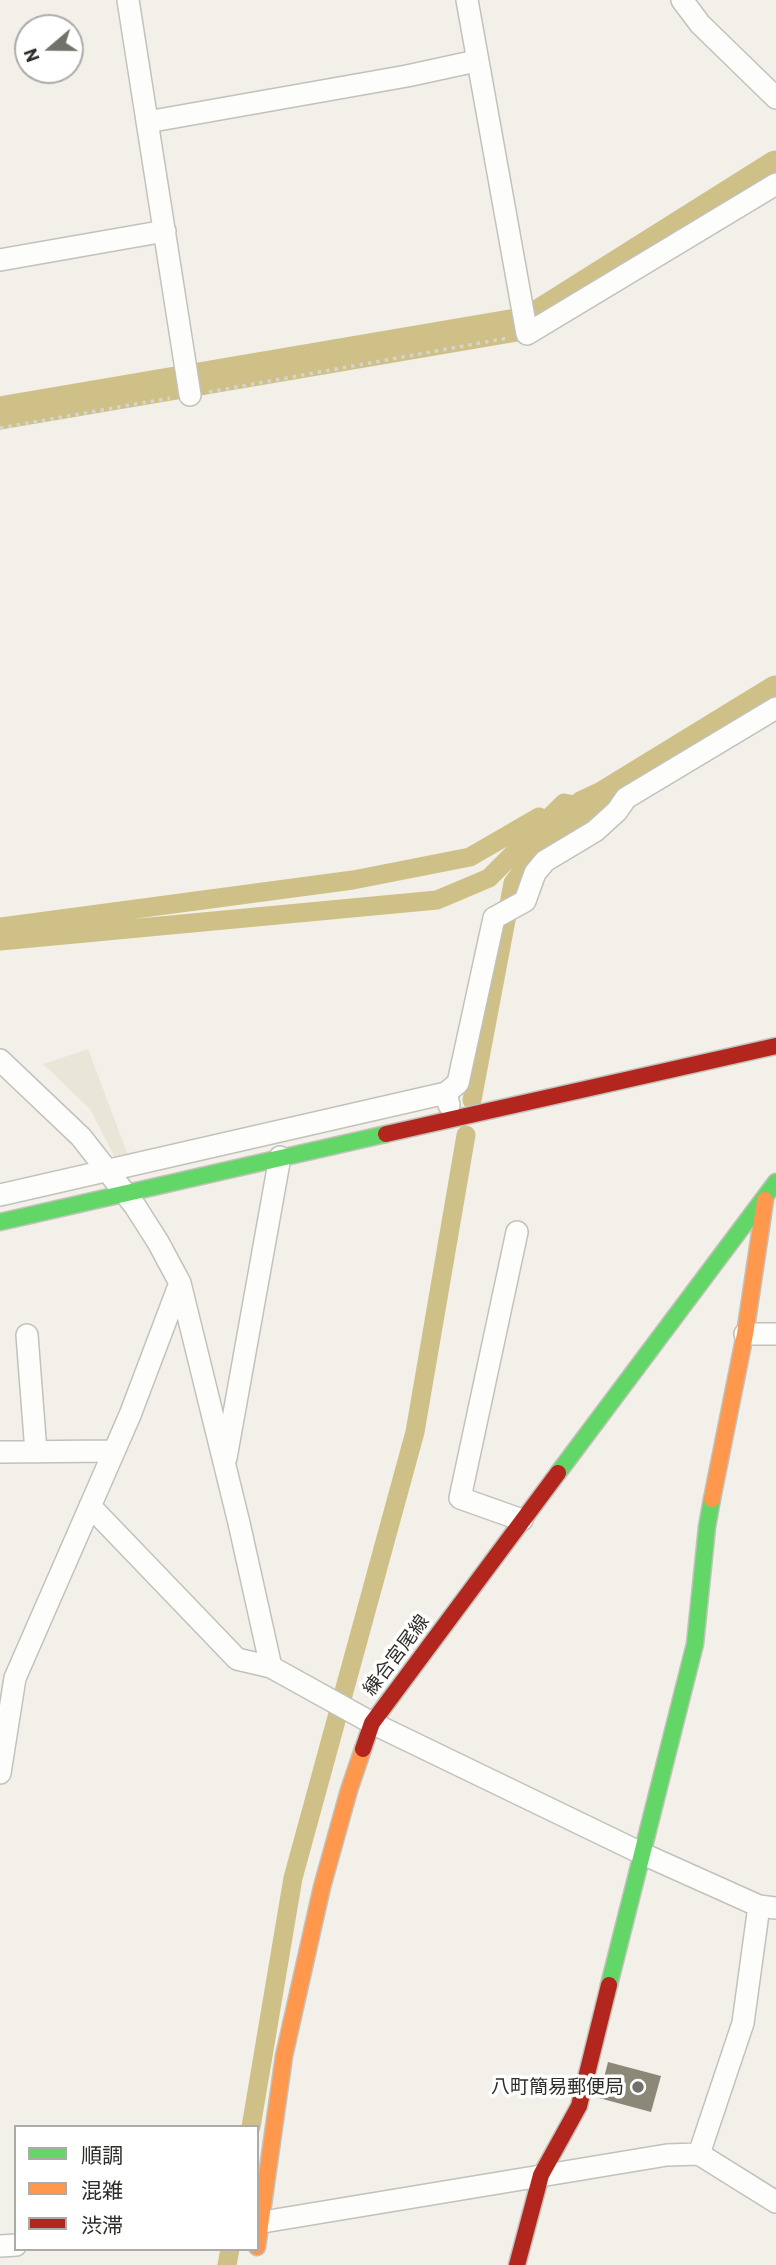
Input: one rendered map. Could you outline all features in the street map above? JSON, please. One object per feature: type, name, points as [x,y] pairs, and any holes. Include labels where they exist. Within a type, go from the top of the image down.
[{"type":"street","points":[[128,0],[190,395]]},
{"type":"street","points":[[467,0],[527,334],[776,184]]},
{"type":"street","points":[[682,0],[700,24],[776,97]]},
{"type":"street","points":[[148,122],[407,76],[476,61]]},
{"type":"street","points":[[0,260],[165,231]]},
{"type":"street","points":[[0,1195],[446,1093],[458,1083],[494,918],[524,901],[535,873],[545,861],[595,831],[617,811],[625,798],[776,708]]},
{"type":"street","points":[[0,1222],[776,1046]]},
{"type":"street","points":[[0,1060],[81,1137],[158,1242],[180,1283],[271,1667]]},
{"type":"street","points":[[446,1093],[453,1118]]},
{"type":"street","points":[[225,1466],[280,1157]]},
{"type":"street","name":"練合宮尾線","points":[[259,2223],[284,2056],[322,1886],[349,1790],[372,1723],[776,1182]]},
{"type":"street","points":[[517,2265],[541,2175],[579,2106],[695,1644],[707,1527],[745,1334],[766,1197]]},
{"type":"street","points":[[517,1232],[460,1498],[522,1520]]},
{"type":"street","points":[[0,1773],[15,1678],[114,1451],[180,1283]]},
{"type":"street","points":[[745,1334],[776,1334]]},
{"type":"street","points":[[27,1335],[36,1452]]},
{"type":"street","points":[[0,1452],[114,1451]]},
{"type":"street","points":[[90,1506],[237,1659],[271,1667],[372,1723],[643,1854],[768,1907],[743,2023],[699,2154]]},
{"type":"street","points":[[259,2223],[667,2155],[699,2154],[776,2202]]},
{"type":"path","points":[[0,428],[527,334]]},
{"type":"shaded area","points":[[88,1049],[128,1155],[115,1158],[90,1109],[43,1064]]},
{"type":"building","points":[[608,2062],[661,2076],[651,2112],[599,2098]]},
{"type":"waterway","points":[[0,413],[528,323],[776,167]]},
{"type":"waterway","points":[[552,832],[584,807],[776,692]]},
{"type":"waterway","points":[[0,941],[437,900],[489,878],[564,803],[584,807]]},
{"type":"waterway","points":[[0,927],[353,880],[470,857],[539,817]]},
{"type":"waterway","points":[[472,1100],[513,883],[552,832]]},
{"type":"waterway","points":[[251,2125],[293,1878],[415,1432],[466,1135]]},
{"type":"waterway","points":[[227,2265],[230,2251]]},
{"type":"traffic: fast","points":[[0,1222],[386,1134]]},
{"type":"traffic: fast","points":[[558,1473],[776,1182]]},
{"type":"traffic: fast","points":[[609,1985],[695,1644],[712,1499]]},
{"type":"traffic: slow","points":[[712,1499],[745,1334],[765,1200]]},
{"type":"traffic: slow","points":[[259,2233],[284,2056],[322,1887],[363,1749]]},
{"type":"traffic: jam","points":[[386,1134],[776,1046]]},
{"type":"traffic: jam","points":[[363,1749],[372,1723],[558,1473]]},
{"type":"traffic: jam","points":[[517,2265],[541,2175],[579,2106],[609,1985]]},
{"type":"place","name":"八町簡易郵便局","points":[[638,2087]]}]
